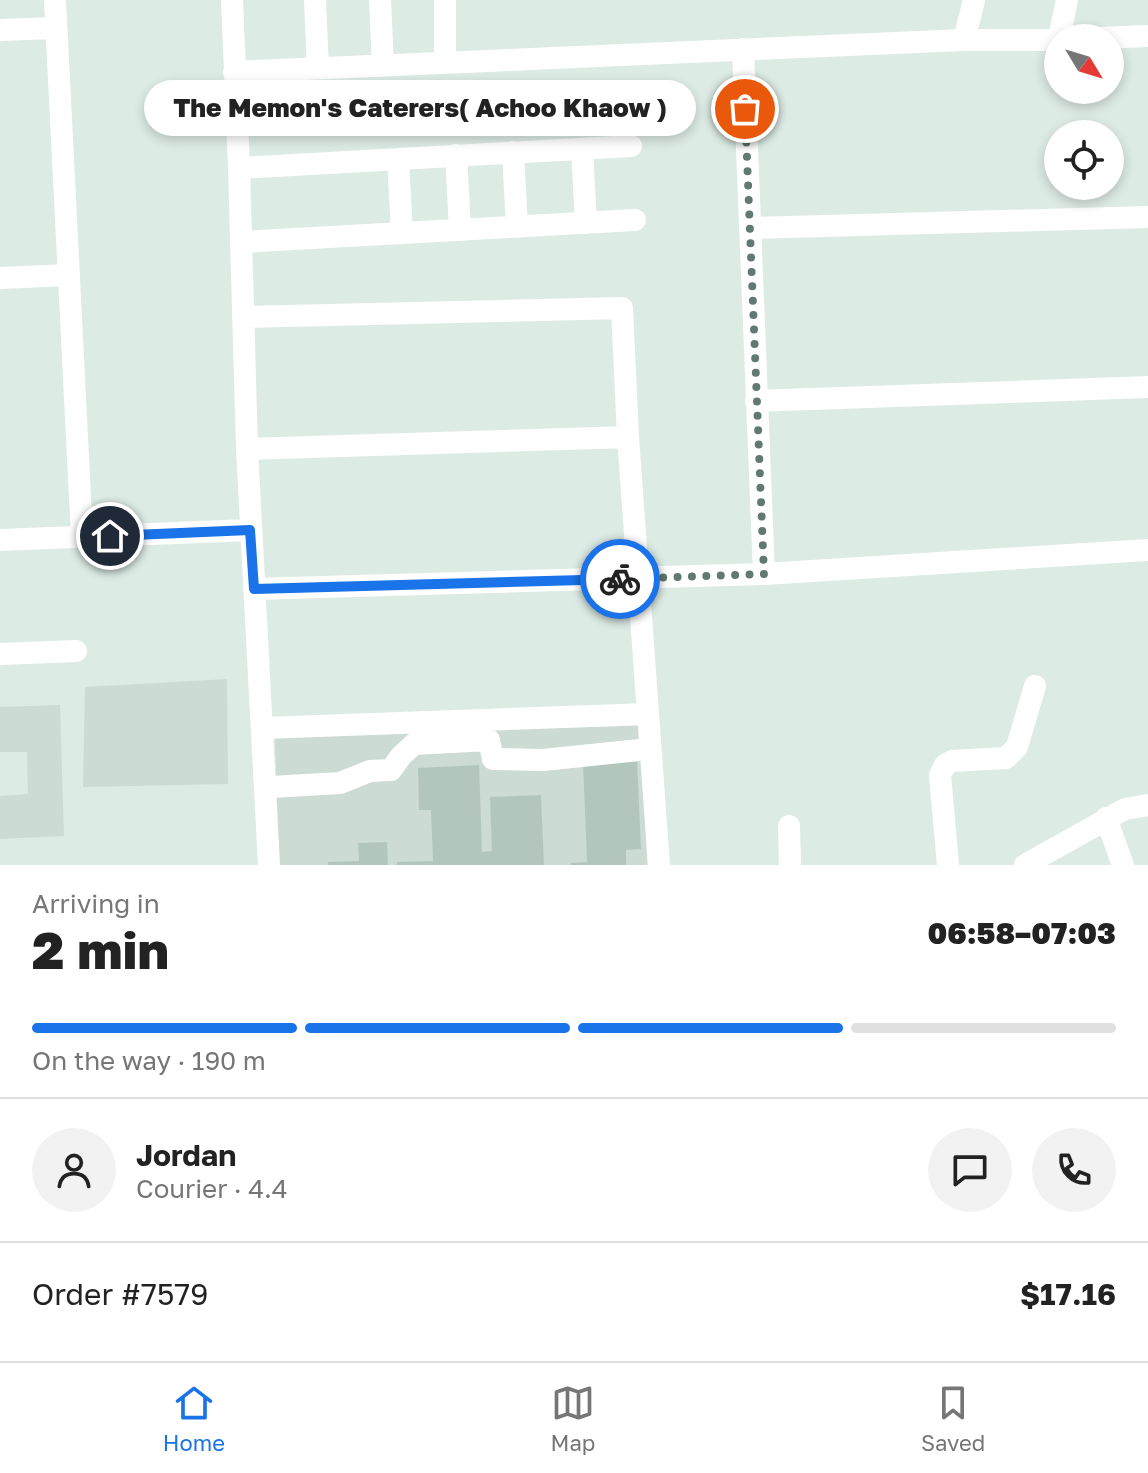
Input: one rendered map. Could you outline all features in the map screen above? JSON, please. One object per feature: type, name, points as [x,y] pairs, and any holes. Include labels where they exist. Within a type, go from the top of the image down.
[{"type":"street","points":[[55,0],[82,537]]},
{"type":"street","points":[[232,0],[250,530],[269,865]]},
{"type":"street","points":[[315,0],[318,68]]},
{"type":"street","points":[[380,0],[383,65]]},
{"type":"street","points":[[445,0],[445,63]]},
{"type":"street","points":[[964,40],[974,0]]},
{"type":"street","points":[[1061,24],[1067,0]]},
{"type":"street","points":[[0,30],[56,28]]},
{"type":"street","points":[[1124,37],[1148,36]]},
{"type":"street","points":[[234,72],[1044,39]]},
{"type":"street","points":[[743,49],[764,574]]},
{"type":"street","points":[[239,168],[631,146]]},
{"type":"street","points":[[582,149],[586,223]]},
{"type":"street","points":[[513,152],[517,227]]},
{"type":"street","points":[[456,155],[460,230]]},
{"type":"street","points":[[398,159],[402,233]]},
{"type":"street","points":[[750,228],[1148,217]]},
{"type":"street","points":[[241,242],[635,220]]},
{"type":"street","points":[[0,278],[69,275]]},
{"type":"street","points":[[243,317],[622,308],[628,437],[659,865]]},
{"type":"street","points":[[756,401],[1148,387]]},
{"type":"street","points":[[247,449],[628,437]]},
{"type":"street","points":[[0,540],[250,530]]},
{"type":"street","points":[[254,589],[764,574],[1148,550]]},
{"type":"street","points":[[0,654],[76,651]]},
{"type":"street","points":[[948,865],[940,775],[945,765],[952,761],[1006,758],[1012,754],[1017,747],[1035,686]]},
{"type":"street","points":[[263,728],[648,714]]},
{"type":"street","points":[[271,787],[340,783],[370,771],[391,770],[414,744],[489,740],[493,759],[543,760],[649,749]]},
{"type":"street","points":[[1025,865],[1106,818],[1125,809],[1148,805]]},
{"type":"street","points":[[1106,818],[1123,865]]},
{"type":"street","points":[[789,826],[790,865]]},
{"type":"shaded area","points":[[227,679],[228,784],[83,787],[85,687]]},
{"type":"shaded area","points":[[60,705],[64,836],[0,839],[0,796],[28,794],[27,752],[0,752],[0,707]]},
{"type":"shaded area","points":[[642,721],[647,865],[279,865],[275,736]]},
{"type":"building","points":[[637,760],[641,849],[626,850],[626,865],[571,865],[587,862],[583,762]]},
{"type":"building","points":[[479,765],[482,852],[492,851],[490,797],[541,795],[544,865],[397,865],[397,862],[433,861],[431,810],[419,810],[418,768]]},
{"type":"building","points":[[387,842],[388,865],[328,865],[328,862],[359,861],[358,843]]},
{"type":"way so far","points":[[620,579],[764,574],[745,109]]},
{"type":"place","name":"The Memon's Caterers( Achoo Khaow )","points":[[745,109]]},
{"type":"route","points":[[110,536],[250,530],[254,589],[620,579]]}]
